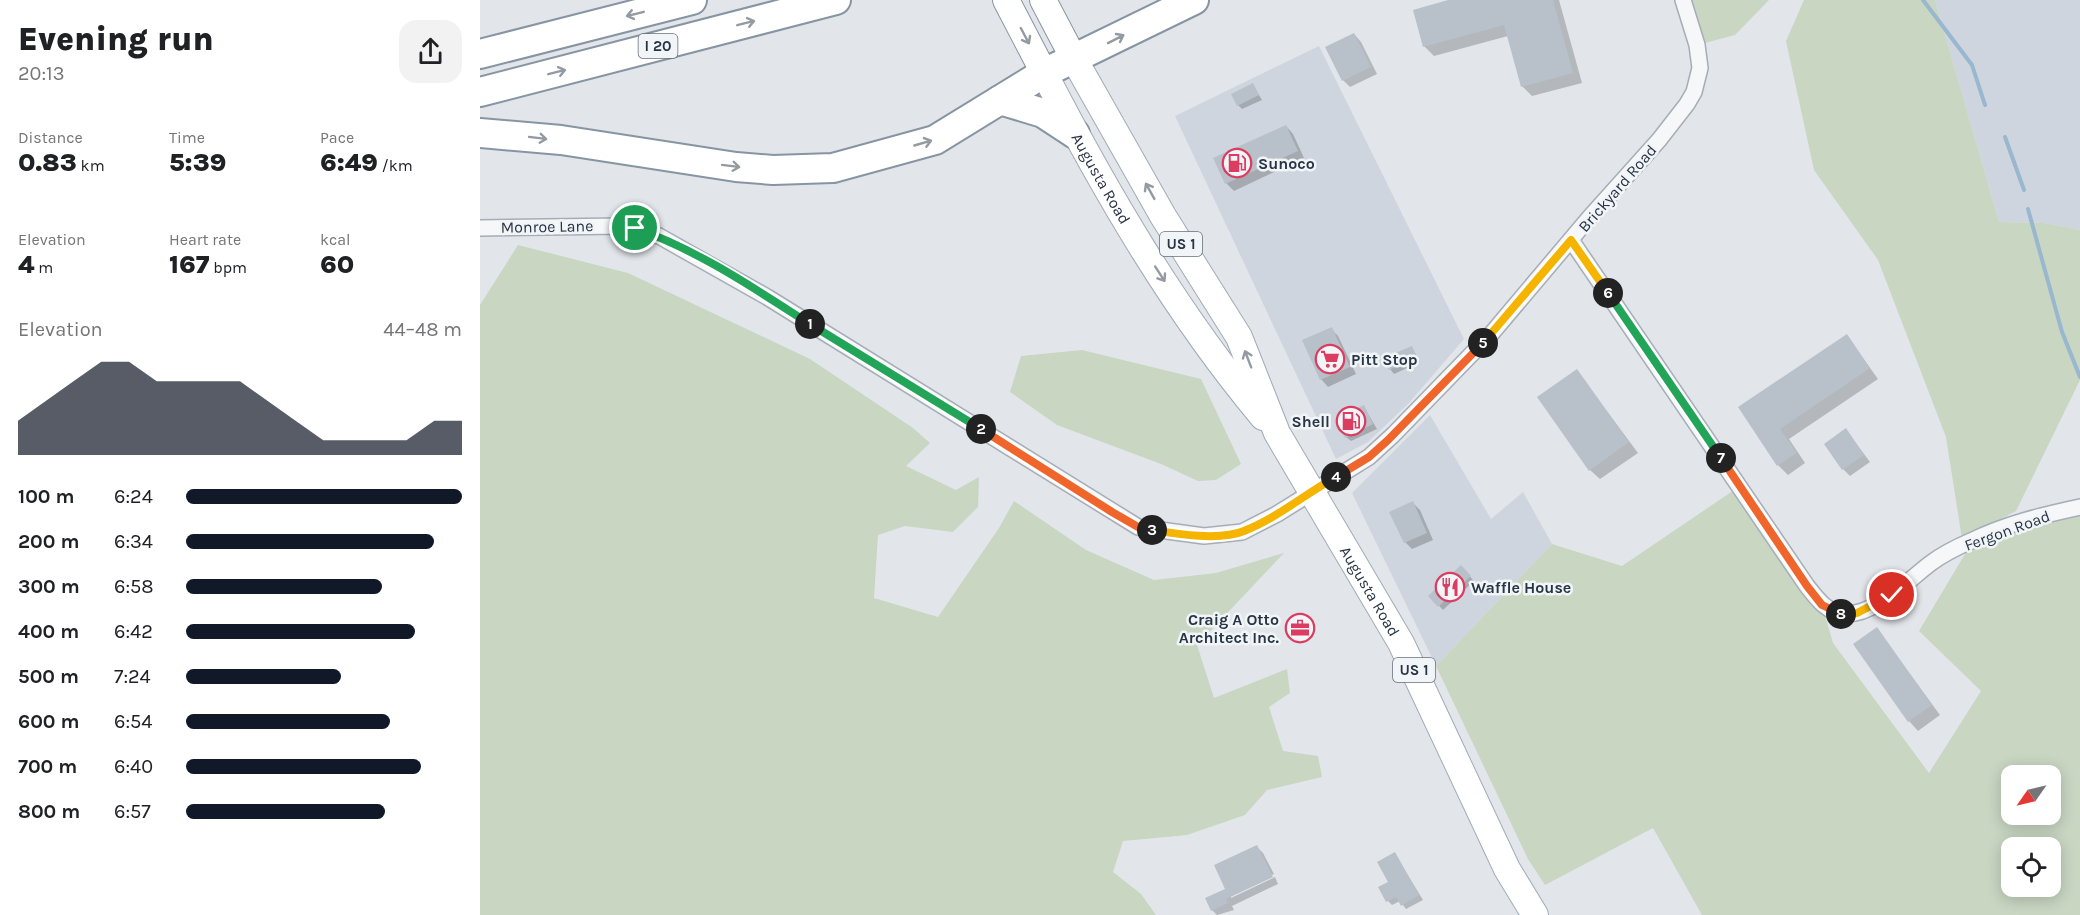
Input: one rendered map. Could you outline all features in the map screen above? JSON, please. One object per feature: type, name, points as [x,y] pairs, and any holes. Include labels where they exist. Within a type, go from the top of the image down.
[{"type":"highway","name":"I 20","points":[[480,54],[692,0]]},
{"type":"highway","name":"I 20","points":[[480,92],[836,0]]},
{"type":"highway","points":[[480,133],[561,140],[736,167],[772,170],[834,168],[935,140],[1044,73],[1194,0]]},
{"type":"highway","points":[[1000,100],[1043,113],[1075,134]]},
{"type":"main road","name":"Augusta Road","points":[[1005,0],[1075,134],[1132,232],[1220,366],[1277,433]]},
{"type":"main road","name":"Augusta Road","points":[[1043,0],[1074,60],[1167,221],[1239,336],[1277,433],[1401,643],[1507,869],[1535,915]]},
{"type":"street","name":"Brickyard Road","points":[[1311,491],[1369,457],[1393,435],[1492,333],[1659,140],[1694,92],[1700,68],[1683,0]]},
{"type":"street","name":"Monroe Lane","points":[[480,228],[623,226],[659,236],[767,297],[1138,527],[1204,536],[1242,532],[1277,514],[1311,491]]},
{"type":"street","name":"Fergon Road","points":[[1571,240],[1807,586],[1822,605],[1832,611],[1857,613],[1881,601],[1941,557],[1974,539],[2020,522],[2080,507]]},
{"type":"shaded area","points":[[1935,0],[2080,0],[2080,230],[2044,223],[1999,222]]},
{"type":"shaded area","points":[[1319,46],[1464,339],[1409,403],[1368,442],[1336,459],[1175,116]]},
{"type":"shaded area","points":[[1430,415],[1491,519],[1523,492],[1552,544],[1436,666],[1352,493]]},
{"type":"green space","points":[[1683,0],[1769,0],[1735,35],[1697,45]]},
{"type":"green space","points":[[1804,0],[1935,0],[1999,222],[2044,223],[2080,230],[2080,380],[2016,511],[1962,539],[1946,437],[1878,260],[1814,170],[1786,41]]},
{"type":"green space","points":[[518,245],[628,273],[810,359],[913,428],[930,443],[906,466],[956,490],[979,477],[978,507],[953,532],[905,526],[878,535],[874,598],[938,617],[999,528],[1014,501],[1086,550],[1154,580],[1216,573],[1284,553],[1197,645],[1214,698],[1287,669],[1290,693],[1269,707],[1283,751],[1318,756],[1322,777],[1267,790],[1245,815],[1187,835],[1123,841],[1113,872],[1141,894],[1156,915],[480,915],[480,305]]},
{"type":"green space","points":[[1082,350],[1201,379],[1241,464],[1216,480],[1198,481],[1161,464],[1057,425],[1010,392],[1021,356]]},
{"type":"green space","points":[[1740,486],[1822,605],[1833,643],[1929,773],[1981,691],[1919,631],[1974,539],[2080,507],[2080,915],[1702,915],[1653,828],[1545,885],[1528,859],[1436,666],[1552,544],[1622,566]]},
{"type":"building","points":[[1448,0],[1553,0],[1573,73],[1521,87],[1504,25],[1423,47],[1413,10]]},
{"type":"building","points":[[1354,33],[1371,67],[1342,81],[1325,47]]},
{"type":"building","points":[[1253,83],[1259,95],[1237,106],[1231,94]]},
{"type":"building","points":[[1286,125],[1298,151],[1225,184],[1213,158]]},
{"type":"building","points":[[1332,327],[1350,367],[1320,380],[1302,340]]},
{"type":"building","points":[[1847,334],[1870,368],[1780,429],[1797,453],[1777,466],[1738,407]]},
{"type":"building","points":[[1412,346],[1417,357],[1389,370],[1383,358]]},
{"type":"building","points":[[1577,369],[1629,442],[1589,471],[1537,397]]},
{"type":"building","points":[[1364,405],[1373,424],[1345,438],[1336,419]]},
{"type":"building","points":[[1846,428],[1864,455],[1842,470],[1824,444]]},
{"type":"building","points":[[1413,501],[1427,533],[1404,543],[1389,512]]},
{"type":"building","points":[[1461,565],[1471,576],[1438,607],[1428,596]]},
{"type":"building","points":[[1877,627],[1932,705],[1908,722],[1853,644]]},
{"type":"building","points":[[1257,845],[1273,877],[1226,899],[1228,903],[1211,911],[1205,898],[1225,889],[1214,865]]},
{"type":"building","points":[[1395,852],[1419,895],[1401,906],[1396,897],[1386,902],[1378,887],[1388,882],[1377,862]]},
{"type":"waterway","points":[[1923,0],[1972,65],[1985,105]]},
{"type":"waterway","points":[[2005,137],[2024,190]]},
{"type":"waterway","points":[[2028,209],[2062,332],[2080,377]]},
{"type":"place","name":"Sunoco","points":[[1237,163]]},
{"type":"place","name":"Pitt Stop","points":[[1330,359]]},
{"type":"place","name":"Shell","points":[[1351,421]]},
{"type":"place","name":"Waffle House","points":[[1450,587]]},
{"type":"place","name":"Craig A Otto Architect Inc.","points":[[1300,628]]},
{"type":"route","points":[[635,228],[659,236],[692,253],[767,297],[1138,527],[1204,536],[1242,532],[1277,514],[1369,457],[1417,412],[1492,333],[1571,240],[1822,605],[1844,614],[1857,613],[1892,595]]}]
